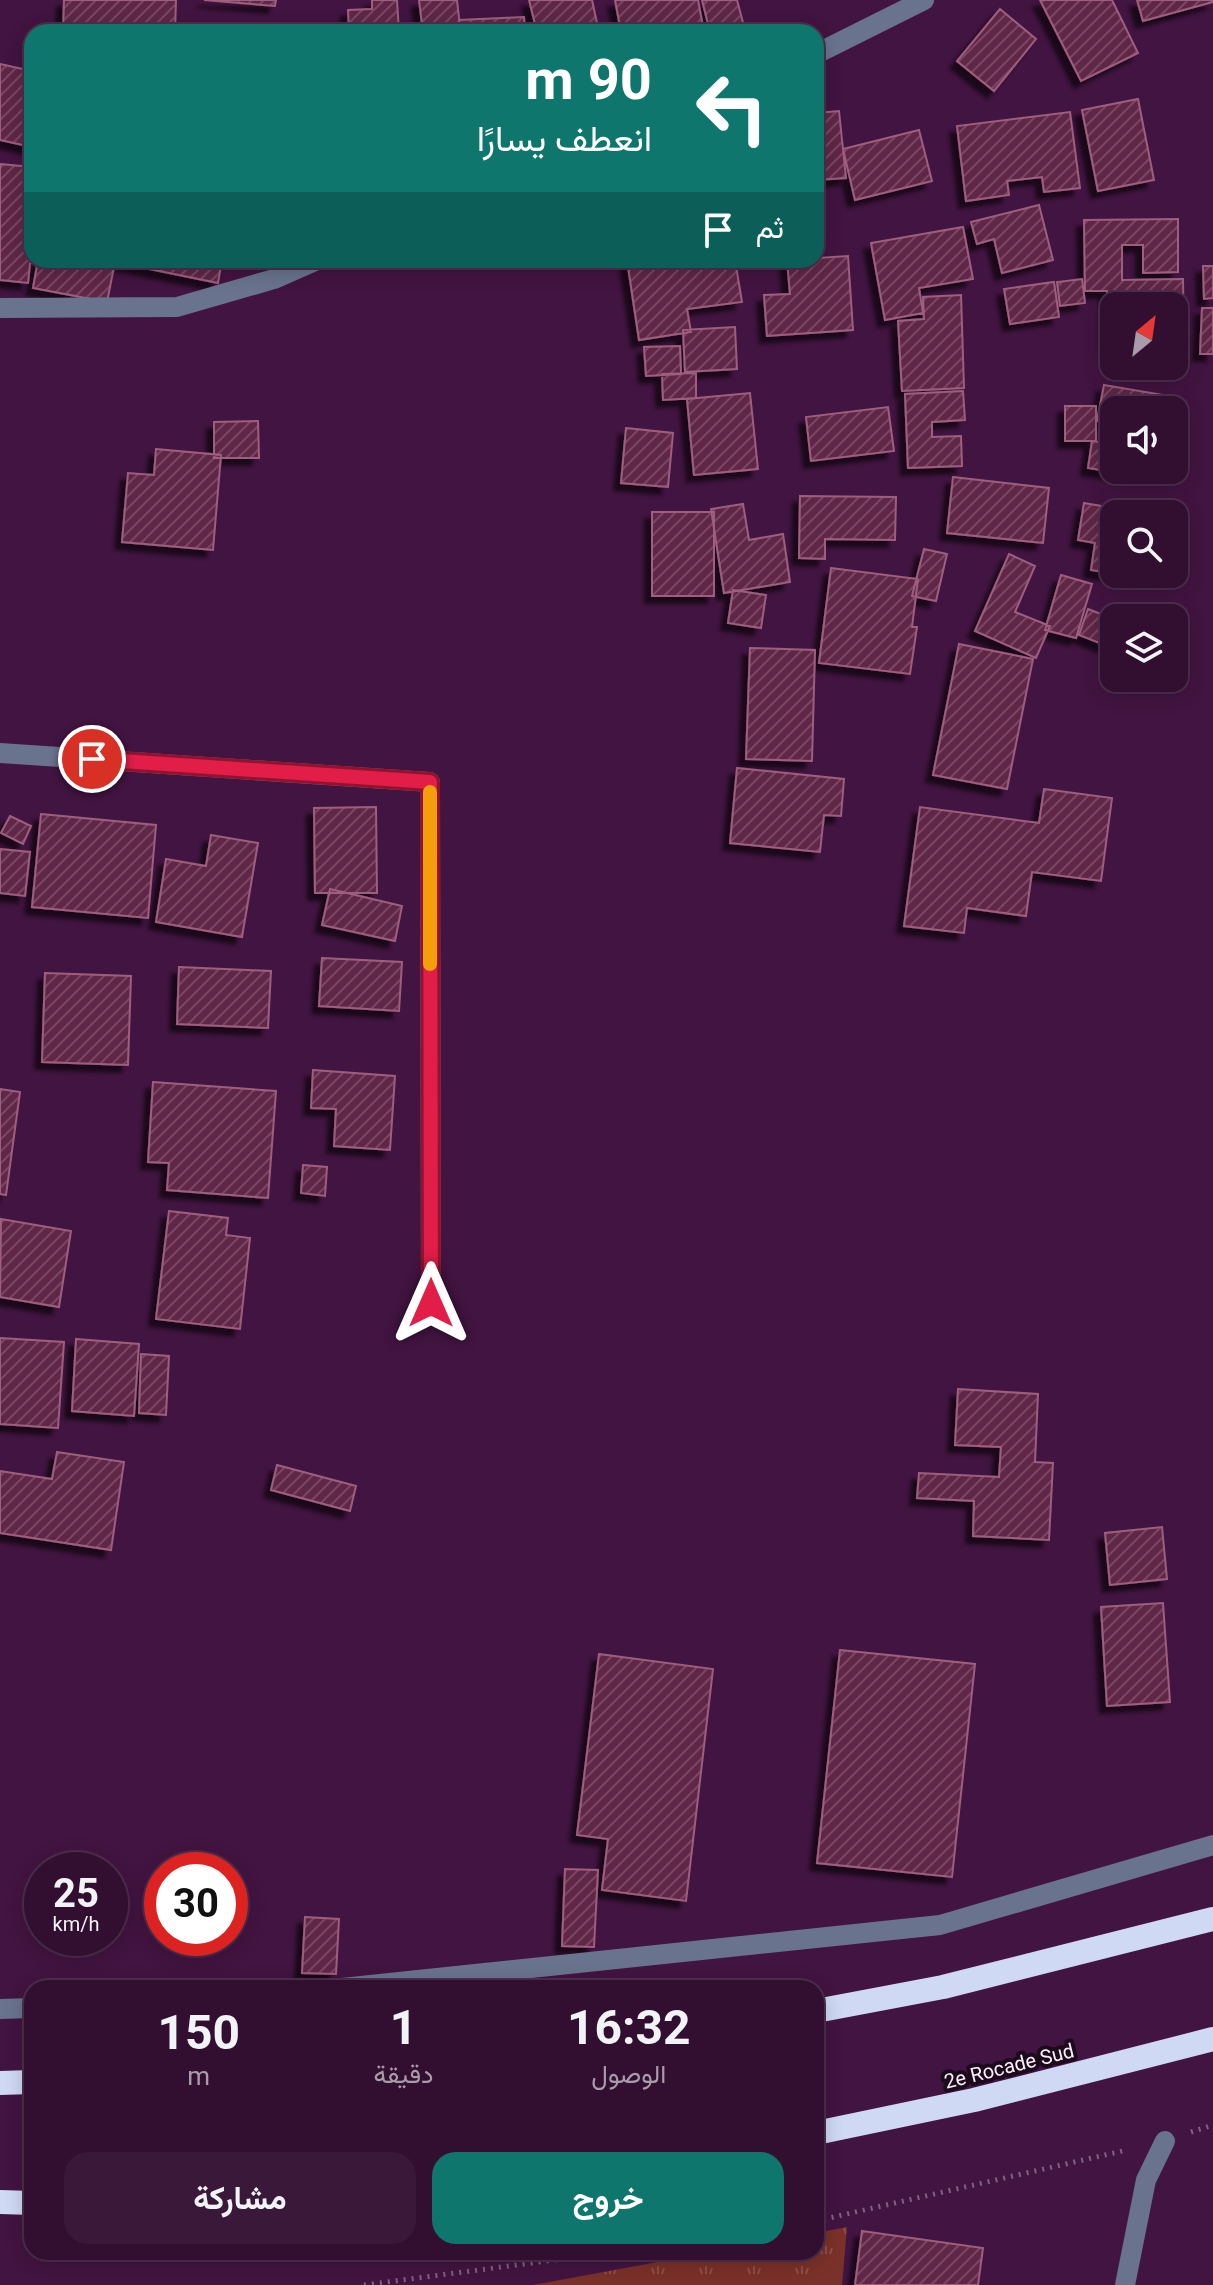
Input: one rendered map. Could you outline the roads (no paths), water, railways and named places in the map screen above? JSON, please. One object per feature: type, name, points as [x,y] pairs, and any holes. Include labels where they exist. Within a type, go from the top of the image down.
[{"type":"highway","points":[[824,2009],[943,1987],[1213,1919]]},
{"type":"highway","name":"2e Rocade Sud","points":[[824,2131],[974,2100],[1213,2039]]},
{"type":"highway","points":[[0,2083],[24,2082]]},
{"type":"highway","points":[[0,2202],[24,2203]]},
{"type":"street","points":[[824,50],[924,0]]},
{"type":"street","points":[[0,308],[177,307],[274,279],[299,268]]},
{"type":"street","points":[[0,753],[430,782],[431,1303]]},
{"type":"street","points":[[418,1980],[940,1925],[1213,1845]]},
{"type":"street","points":[[0,2009],[24,2008]]},
{"type":"street","points":[[1125,2285],[1146,2180],[1165,2141]]}]
